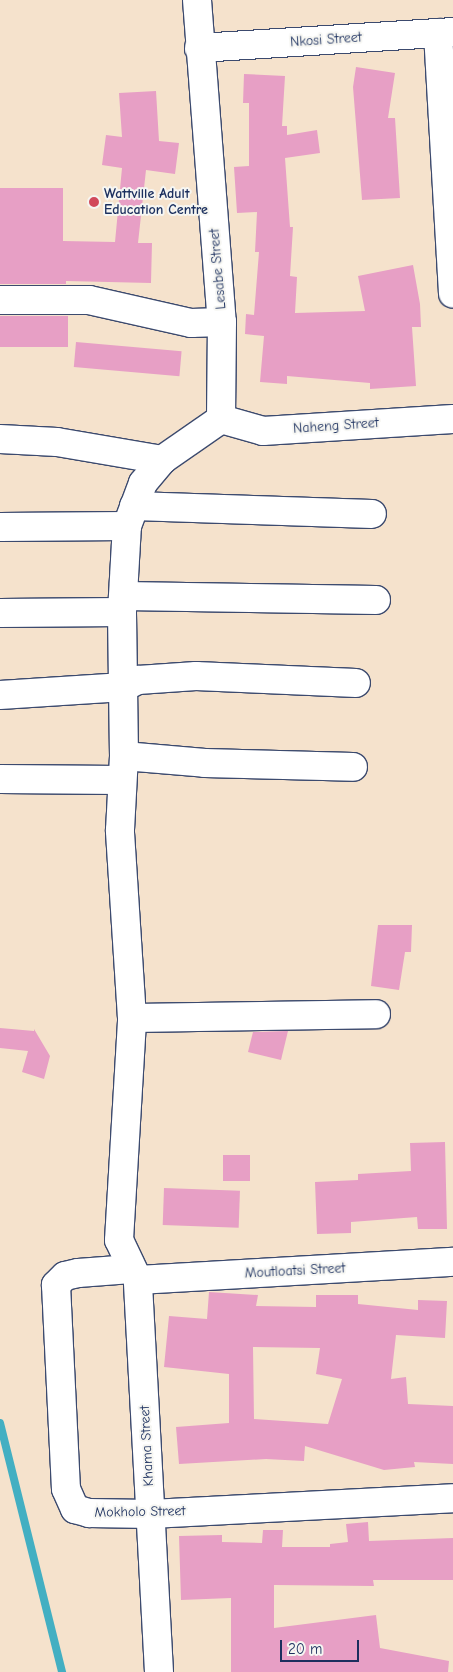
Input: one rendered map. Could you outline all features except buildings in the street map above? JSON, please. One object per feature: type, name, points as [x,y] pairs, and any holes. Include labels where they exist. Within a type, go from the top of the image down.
[{"type":"street","name":"Lesabe Street","points":[[197,0],[222,322],[222,419]]},
{"type":"street","name":"Nkosi Street","points":[[200,48],[445,32]]},
{"type":"street","points":[[445,32],[453,294]]},
{"type":"street","points":[[0,300],[89,300],[191,323],[222,322]]},
{"type":"street","points":[[130,516],[144,483],[162,460],[222,419]]},
{"type":"street","name":"Naheng Street","points":[[222,419],[262,431],[453,419]]},
{"type":"street","points":[[0,439],[58,442],[162,460]]},
{"type":"street","points":[[0,528],[130,516],[372,514]]},
{"type":"street","name":"Khama Street","points":[[130,516],[123,604],[124,687],[120,830],[132,1018],[130,1084],[119,1240],[134,1274],[151,1514],[159,1672]]},
{"type":"street","points":[[0,613],[123,604],[376,600]]},
{"type":"street","points":[[0,695],[124,687],[138,680],[196,676],[356,683]]},
{"type":"street","points":[[0,779],[205,763],[353,767]]},
{"type":"street","points":[[132,1018],[376,1014]]},
{"type":"street","name":"Moutloatsi Street","points":[[134,1274],[453,1262]]},
{"type":"street","name":"Mokholo Street","points":[[134,1274],[78,1273],[65,1276],[56,1285],[66,1489],[70,1504],[80,1512],[151,1514],[453,1498]]},
{"type":"waterway","points":[[0,1423],[62,1672]]},
{"type":"place","name":"Wattville Adult Education Centre","points":[[94,202]]}]
